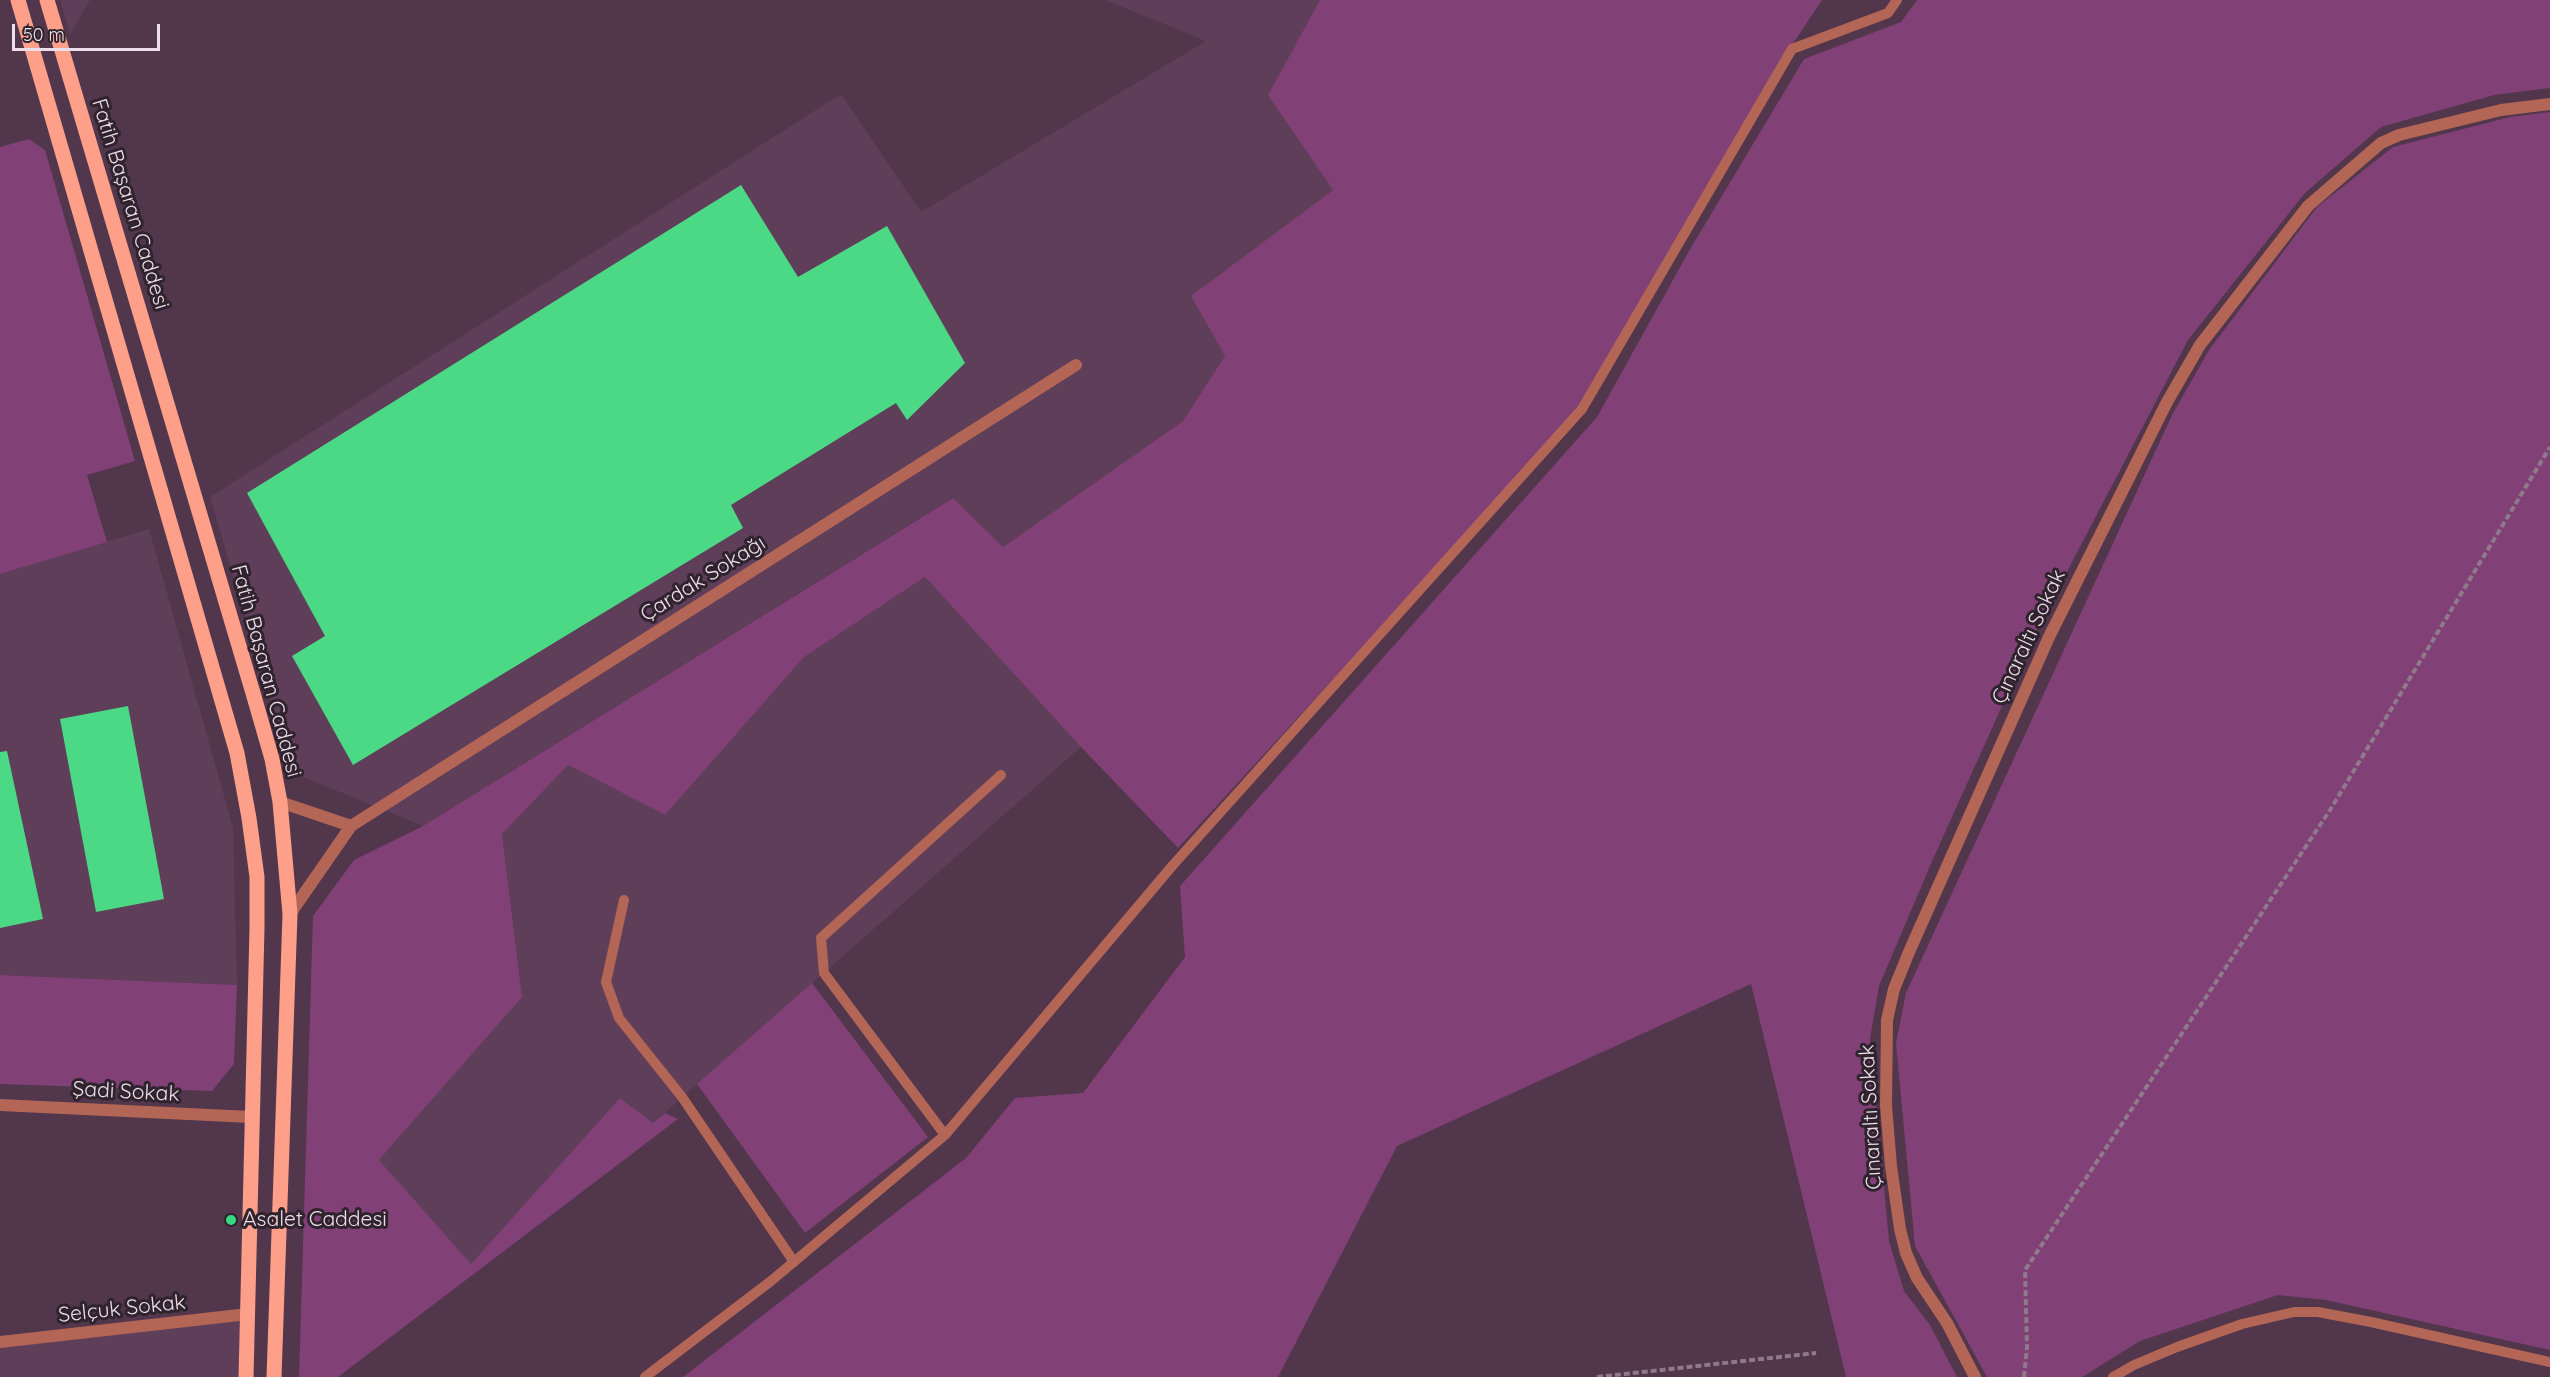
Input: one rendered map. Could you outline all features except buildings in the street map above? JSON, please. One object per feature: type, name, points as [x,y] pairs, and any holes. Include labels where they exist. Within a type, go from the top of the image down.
[{"type":"main road","points":[[18,0],[237,753],[256,877],[246,1377]]},
{"type":"main road","name":"Fatih Başaran Caddesi","points":[[46,0],[253,693],[272,759],[280,802],[290,914],[274,1377]]},
{"type":"street","name":"Çınaraltı Sokak","points":[[1975,1377],[1947,1323],[1917,1278],[1906,1253],[1900,1229],[1891,1166],[1886,1106],[1887,1020],[1894,989],[1909,952],[2039,659],[2167,402],[2200,345],[2308,206],[2381,143],[2399,135],[2501,110],[2550,104]]},
{"type":"street","name":"Çardak Sokağı","points":[[290,914],[351,826],[1076,365]]},
{"type":"street","points":[[280,802],[351,826]]},
{"type":"street","name":"Şadi Sokak","points":[[0,1105],[251,1117]]},
{"type":"street","name":"Selçuk Sokak","points":[[0,1341],[248,1314]]},
{"type":"lane","points":[[645,1377],[794,1262],[945,1135],[1173,865],[1582,409],[1792,49],[1888,13],[1897,0]]},
{"type":"lane","points":[[945,1135],[824,973],[821,938],[1001,775]]},
{"type":"lane","points":[[624,900],[606,982],[619,1018],[682,1097],[794,1262]]},
{"type":"lane","points":[[2113,1377],[2134,1365],[2177,1347],[2242,1324],[2294,1312],[2318,1312],[2371,1322],[2550,1362]]},
{"type":"path","points":[[2024,1377],[2027,1347],[2025,1270],[2330,810],[2550,447]]},
{"type":"path","points":[[1598,1377],[1816,1353]]},
{"type":"shaded area","points":[[60,0],[90,0],[70,35]]},
{"type":"shaded area","points":[[1105,0],[1320,0],[1269,95],[1333,190],[1191,296],[1225,356],[1183,421],[1003,547],[952,498],[423,826],[291,772],[210,497],[841,94],[921,212],[1206,41]]},
{"type":"shaded area","points":[[1320,0],[1822,0],[1792,45],[1581,409],[1178,848],[1081,747],[925,577],[804,657],[665,815],[568,765],[502,834],[522,997],[379,1160],[471,1264],[620,1098],[653,1123],[665,1113],[678,1119],[338,1377],[299,1377],[313,916],[354,860],[423,826],[953,498],[1003,547],[1183,421],[1225,356],[1191,296],[1333,190],[1268,95]]},
{"type":"shaded area","points":[[1917,0],[2550,0],[2550,88],[2494,95],[2381,127],[2305,193],[2188,340],[2035,633],[1933,859],[1879,986],[1870,1039],[1889,1241],[1904,1291],[1930,1325],[1957,1377],[1846,1377],[1751,984],[1397,1146],[1278,1377],[683,1377],[966,1158],[1015,1098],[1083,1093],[1185,957],[1180,886],[1597,417],[1689,251],[1804,59],[1901,22]]},
{"type":"shaded area","points":[[2550,112],[2550,1350],[2326,1300],[2278,1295],[2140,1341],[2082,1377],[1987,1377],[1915,1246],[1896,1043],[1906,993],[2172,415],[2209,350],[2317,207],[2393,147],[2510,117]]},
{"type":"shaded area","points":[[29,139],[45,150],[135,461],[87,475],[107,542],[0,574],[0,147]]},
{"type":"shaded area","points":[[149,529],[233,828],[237,985],[0,975],[0,574]]},
{"type":"shaded area","points":[[925,577],[1081,747],[653,1123],[620,1098],[471,1265],[379,1160],[522,997],[502,834],[568,765],[665,815],[804,657]]},
{"type":"shaded area","points":[[0,975],[237,985],[234,1064],[212,1091],[0,1084]]},
{"type":"shaded area","points":[[812,983],[928,1137],[805,1233],[697,1084]]},
{"type":"shaded area","points":[[255,1311],[254,1377],[0,1377],[0,1338]]},
{"type":"place","name":"Asalet Caddesi","points":[[231,1220]]}]
